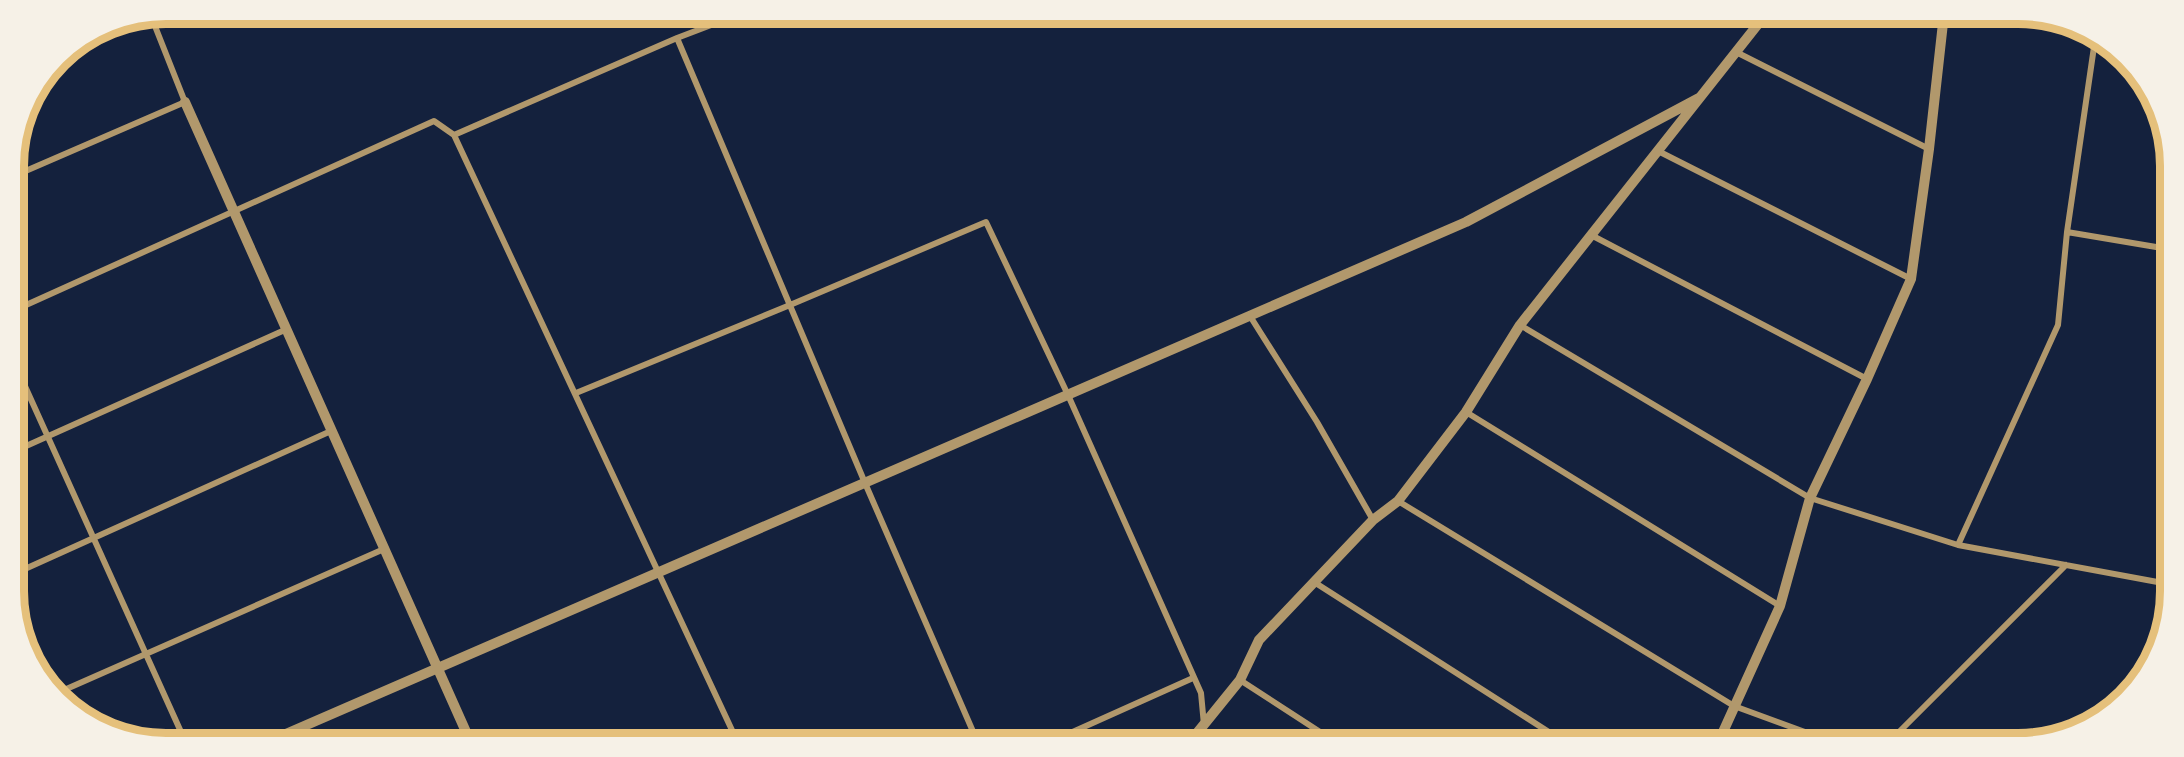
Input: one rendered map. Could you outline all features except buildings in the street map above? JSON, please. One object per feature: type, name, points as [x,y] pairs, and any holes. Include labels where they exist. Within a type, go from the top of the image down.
[{"type":"street","points":[[154,24],[185,102],[466,733]]},
{"type":"street","points":[[454,135],[714,24]]},
{"type":"street","points":[[1197,733],[1240,680],[1259,640],[1372,520],[1398,501],[1466,411],[1520,325],[1758,24]]},
{"type":"street","points":[[1722,733],[1780,606],[1810,498],[1867,379],[1911,279],[1943,24]]},
{"type":"street","points":[[677,38],[974,733]]},
{"type":"street","points":[[1958,545],[2058,325],[2067,232],[2094,46]]},
{"type":"street","points":[[1736,52],[1929,149]]},
{"type":"street","points":[[290,733],[1466,222],[1700,98]]},
{"type":"street","points":[[24,172],[185,102]]},
{"type":"street","points":[[24,306],[434,121],[454,135],[733,733]]},
{"type":"street","points":[[1658,151],[1911,279]]},
{"type":"street","points":[[576,393],[987,222],[1068,395],[1201,693],[1204,725]]},
{"type":"street","points":[[2067,232],[2160,248]]},
{"type":"street","points":[[1591,235],[1867,379]]},
{"type":"street","points":[[1250,316],[1317,422],[1372,520]]},
{"type":"street","points":[[1520,325],[1810,498],[1958,545],[2160,582]]},
{"type":"street","points":[[24,447],[287,329]]},
{"type":"street","points":[[24,384],[181,733]]},
{"type":"street","points":[[1466,411],[1780,606]]},
{"type":"street","points":[[24,569],[332,431]]},
{"type":"street","points":[[1398,501],[1734,706],[1808,733]]},
{"type":"street","points":[[64,690],[384,549]]},
{"type":"street","points":[[1898,733],[2066,565]]},
{"type":"street","points":[[1314,582],[1550,733]]},
{"type":"street","points":[[1070,733],[1193,678]]},
{"type":"street","points":[[1240,680],[1322,733]]}]
